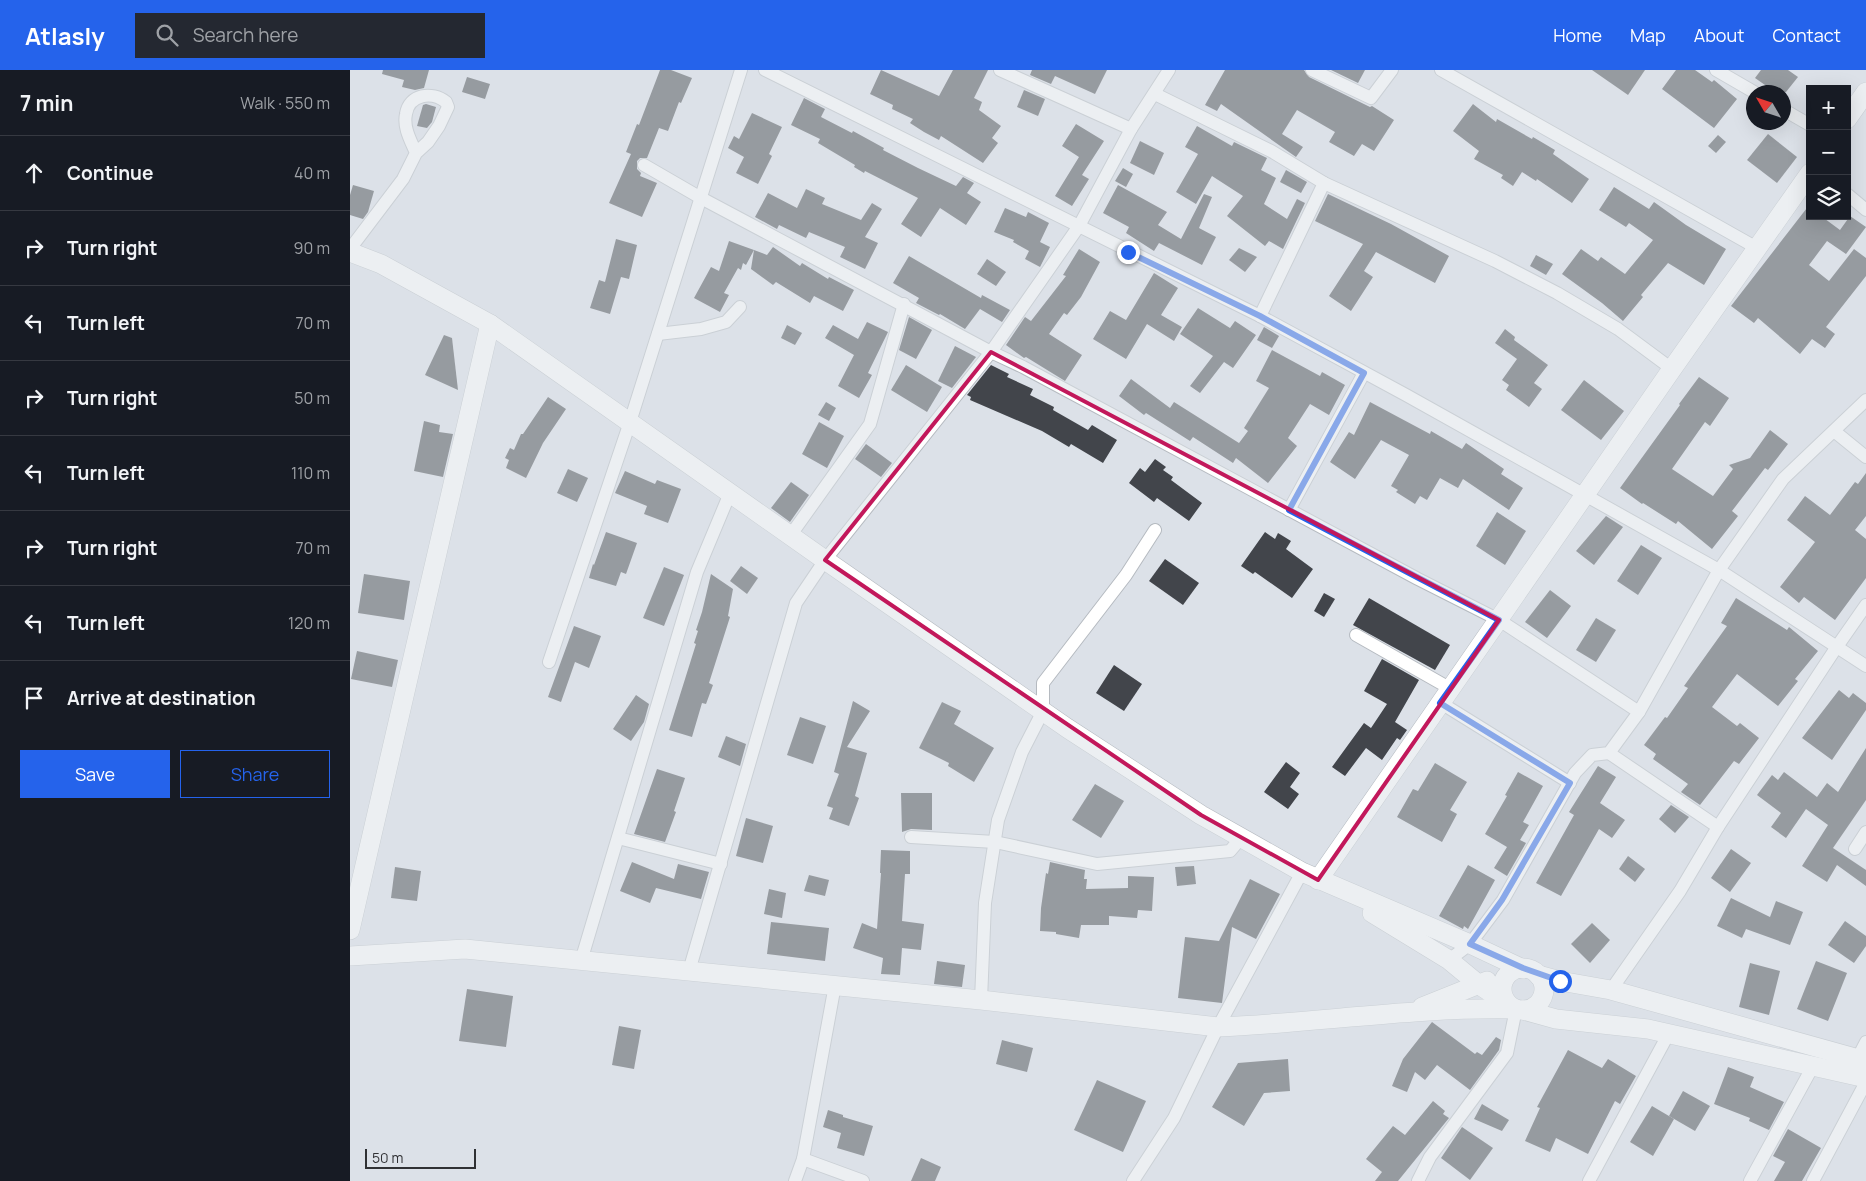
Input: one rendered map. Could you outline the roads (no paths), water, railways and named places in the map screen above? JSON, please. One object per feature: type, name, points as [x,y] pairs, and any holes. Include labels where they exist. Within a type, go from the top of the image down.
[{"type":"street","points":[[549,662],[630,422],[741,70]]},
{"type":"street","points":[[765,70],[1260,316],[1406,394],[1719,570],[1866,666]]},
{"type":"street","points":[[1000,70],[1131,130]]},
{"type":"street","points":[[690,971],[796,603],[824,560],[991,352],[1078,226],[1131,130],[1169,70]]},
{"type":"street","points":[[1312,70],[1371,98],[1392,70]]},
{"type":"street","points":[[1441,70],[1757,248]]},
{"type":"street","points":[[1716,70],[1746,87]]},
{"type":"street","points":[[1851,113],[1866,92]]},
{"type":"street","points":[[1155,94],[1271,151],[1324,183],[1495,261],[1557,293],[1618,329],[1672,369]]},
{"type":"street","points":[[1791,114],[1806,123]]},
{"type":"street","points":[[416,153],[403,180],[350,250],[381,264],[490,324],[824,560],[1043,711],[1201,815],[1310,876],[1449,960],[1478,984],[1515,1008],[1556,1019],[1669,1033],[1813,1066],[1861,1071]]},
{"type":"street","points":[[644,165],[701,198],[1499,620],[1639,712]]},
{"type":"street","points":[[1133,1181],[1174,1118],[1218,1027],[1310,876],[1446,696],[1809,175]]},
{"type":"street","points":[[1260,316],[1324,183]]},
{"type":"street","points":[[1851,197],[1866,210]]},
{"type":"street","points":[[790,536],[870,424],[904,304]]},
{"type":"street","points":[[658,334],[701,329],[726,322],[740,308]]},
{"type":"street","points":[[350,930],[490,324]]},
{"type":"street","points":[[1289,510],[1364,373]]},
{"type":"street","points":[[1608,753],[1639,712],[1719,570],[1783,480],[1866,400]]},
{"type":"street","points":[[1834,431],[1866,457]]},
{"type":"street","points":[[581,960],[697,572],[730,493]]},
{"type":"street","points":[[981,1000],[986,903],[998,820],[1022,752],[1043,711],[1043,683],[1126,575],[1155,530]]},
{"type":"street","points":[[1611,990],[1680,891],[1718,827],[1836,648],[1866,606]]},
{"type":"street","points":[[1356,634],[1570,783]]},
{"type":"street","points":[[1449,960],[1470,944],[1502,900],[1575,773],[1592,755],[1608,753],[1718,827]]},
{"type":"street","points":[[1856,849],[1866,832]]},
{"type":"street","points":[[911,837],[995,842],[1097,864],[1230,851],[1241,838]]},
{"type":"street","points":[[618,838],[721,864]]},
{"type":"street","points":[[350,956],[465,949],[981,1000],[1218,1027],[1415,1011],[1479,1008],[1530,1009],[1538,1004],[1542,998],[1544,990],[1542,982],[1470,944],[1310,876]]},
{"type":"street","points":[[1515,1008],[1504,997],[1502,989],[1504,981],[1523,973]]},
{"type":"street","points":[[1415,1011],[1478,984],[1523,973],[1611,990],[1861,1071]]},
{"type":"street","points":[[795,1181],[803,1159],[835,986]]},
{"type":"street","points":[[1418,1181],[1430,1157],[1506,1053],[1515,1008]]},
{"type":"street","points":[[1589,1181],[1669,1033]]},
{"type":"street","points":[[1813,1181],[1861,1071],[1866,1042]]},
{"type":"street","points":[[1750,1181],[1813,1066]]},
{"type":"street","points":[[803,1159],[863,1181]]}]
